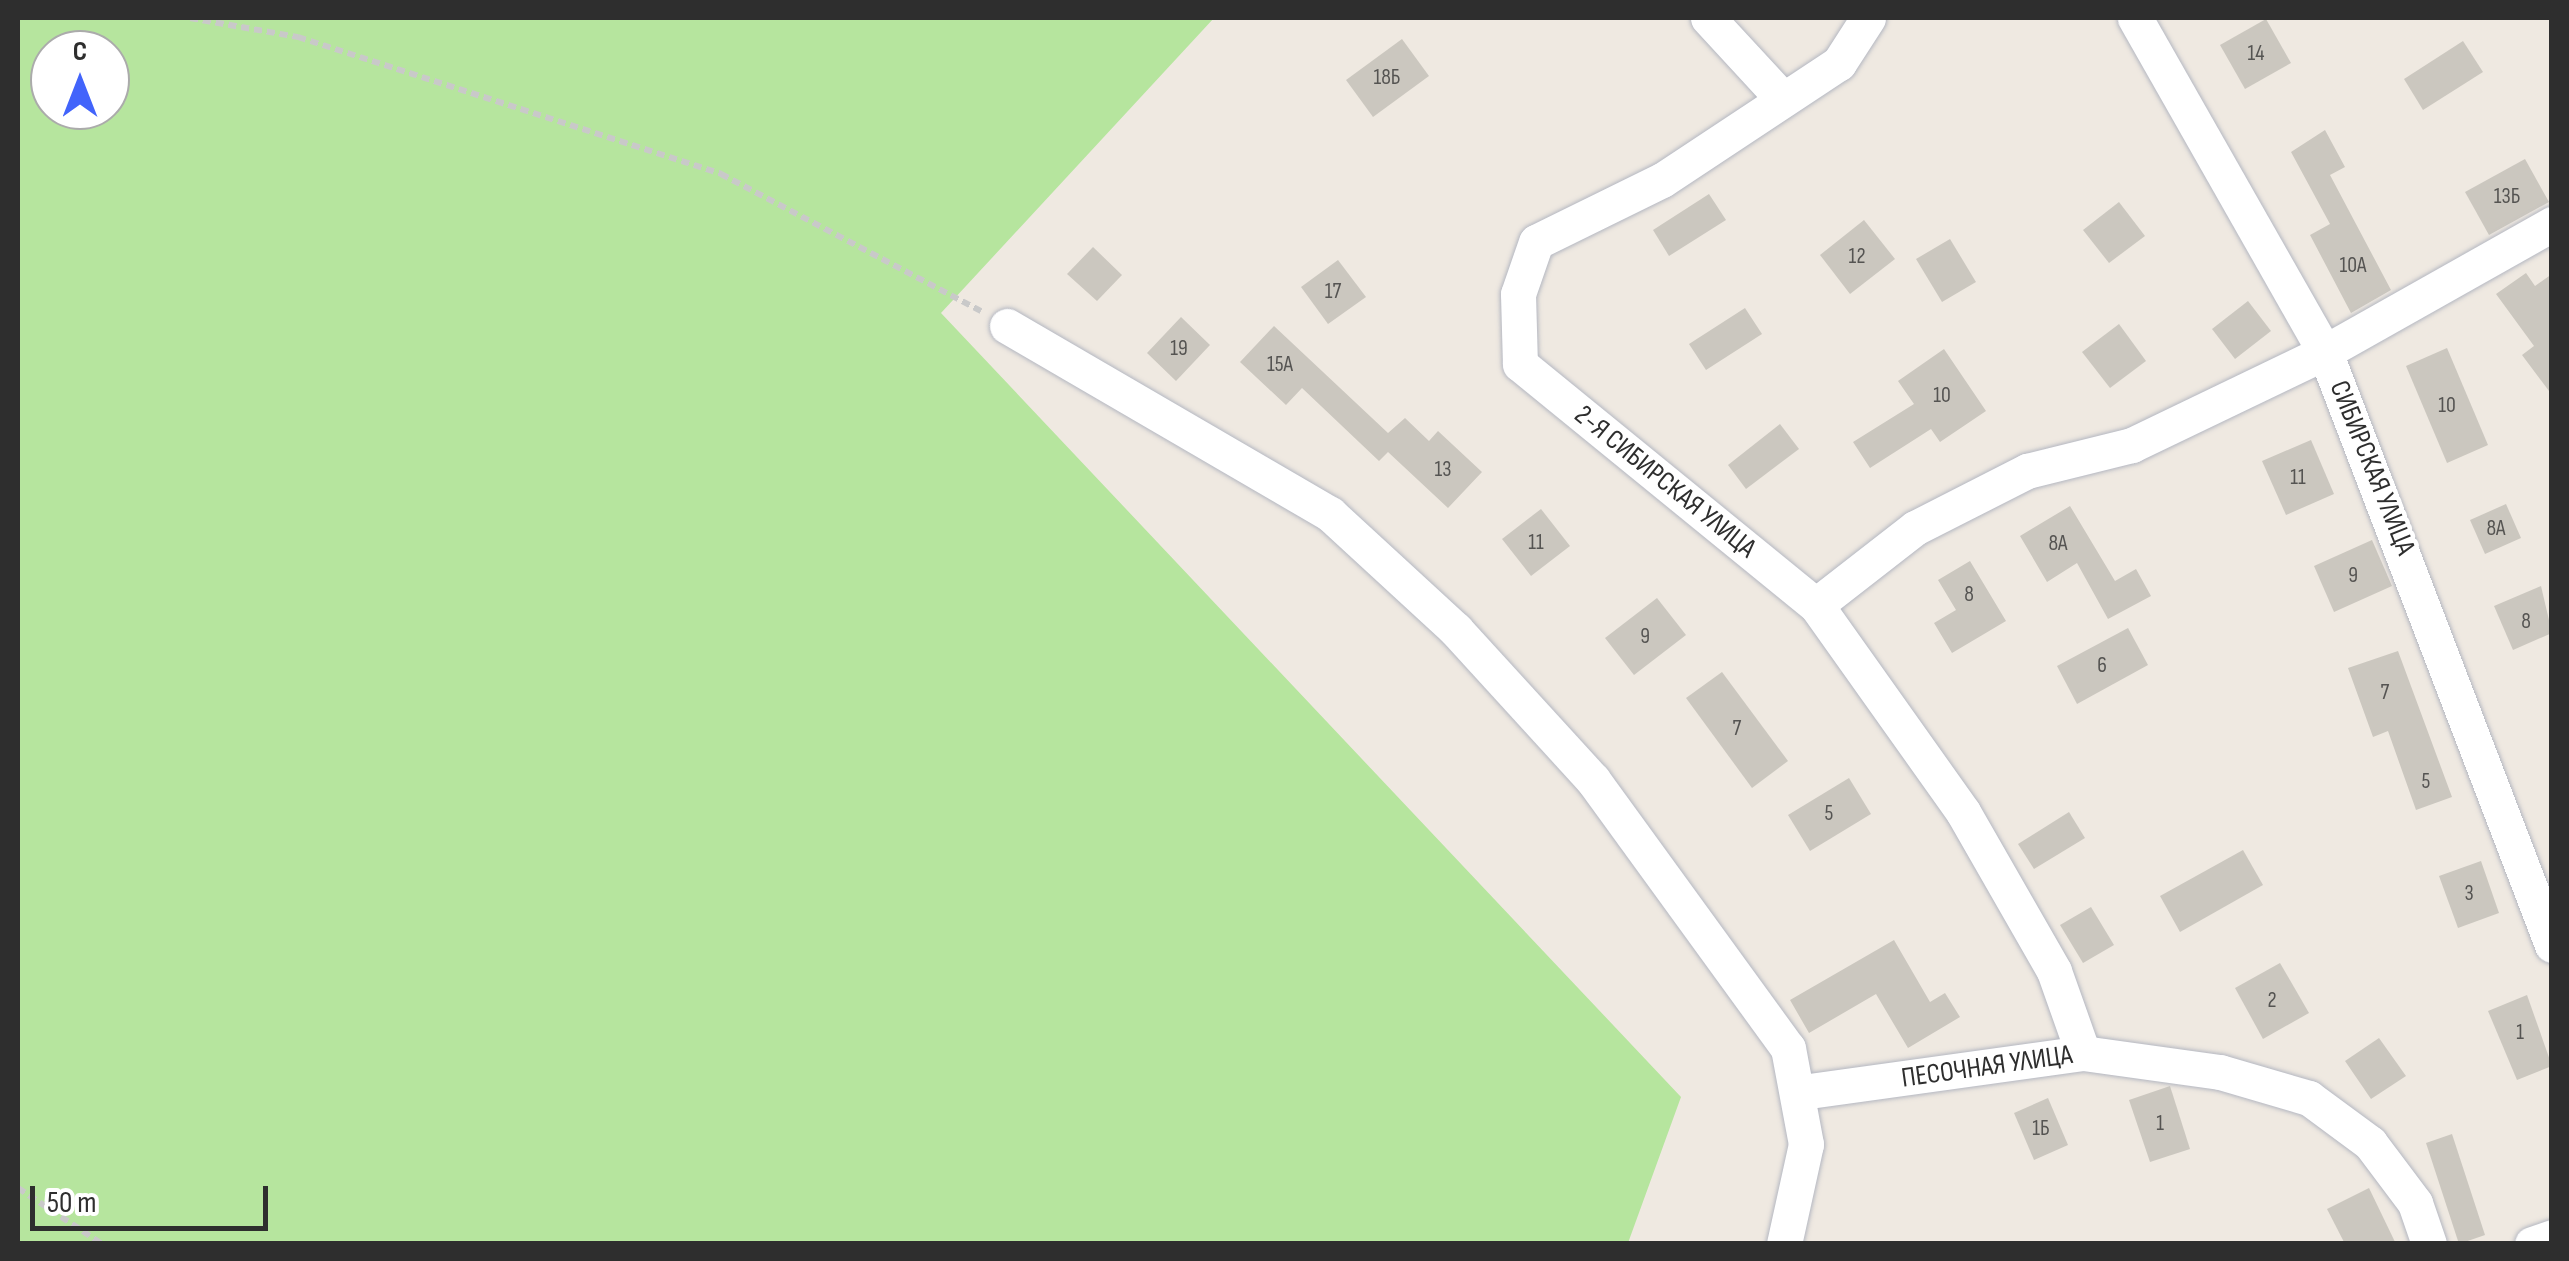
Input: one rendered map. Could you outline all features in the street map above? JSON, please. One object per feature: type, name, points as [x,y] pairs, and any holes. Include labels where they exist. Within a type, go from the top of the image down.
[{"type":"street","points":[[1708,18],[1778,95]]},
{"type":"street","name":"2-Я СИБИРСКАЯ УЛИЦА","points":[[1868,18],[1839,62],[1778,95],[1662,180],[1536,242],[1518,294],[1517,348],[1531,376],[1816,605],[1963,812],[2054,971],[2084,1053]]},
{"type":"street","name":"СИБИРСКАЯ УЛИЦА","points":[[2135,18],[2186,92],[2325,352],[2552,946]]},
{"type":"street","points":[[1816,605],[1915,528],[2027,471],[2132,445],[2325,352],[2552,224]]},
{"type":"street","points":[[1007,326],[1330,514],[1456,630],[1594,780],[1788,1048],[1802,1092],[1806,1144],[1784,1244]]},
{"type":"street","name":"ПЕСОЧНАЯ УЛИЦА","points":[[1802,1092],[2084,1053],[2220,1072],[2309,1098],[2370,1142],[2416,1203],[2429,1244]]},
{"type":"street","points":[[2532,1244],[2552,1237]]},
{"type":"path","points":[[190,18],[298,37],[721,174],[1007,326]]},
{"type":"path","points":[[18,1188],[102,1244]]},
{"type":"green space","points":[[18,18],[1214,18],[941,313],[1681,1097],[1628,1243],[18,1243]]},
{"type":"building","points":[[2266,19],[2291,63],[2245,89],[2220,45]]},
{"type":"building","points":[[1402,39],[1429,76],[1373,117],[1346,80]]},
{"type":"building","points":[[2463,41],[2483,72],[2423,110],[2404,79]]},
{"type":"building","points":[[2325,130],[2345,167],[2330,175],[2391,290],[2351,313],[2310,235],[2330,224],[2291,152]]},
{"type":"building","points":[[2525,159],[2549,202],[2489,235],[2465,192]]},
{"type":"building","points":[[1709,194],[1726,220],[1669,256],[1653,230]]},
{"type":"building","points":[[2119,202],[2145,236],[2109,263],[2083,230]]},
{"type":"building","points":[[1864,220],[1895,259],[1850,294],[1820,255]]},
{"type":"building","points":[[1950,239],[1976,282],[1942,302],[1916,259]]},
{"type":"building","points":[[1093,247],[1122,275],[1097,301],[1067,274]]},
{"type":"building","points":[[1338,260],[1366,297],[1328,324],[1301,287]]},
{"type":"building","points":[[2526,273],[2535,286],[2552,274],[2552,395],[2522,355],[2534,346],[2496,294]]},
{"type":"building","points":[[2248,301],[2271,331],[2235,359],[2212,329]]},
{"type":"building","points":[[1745,308],[1762,334],[1706,370],[1689,344]]},
{"type":"building","points":[[1181,317],[1210,345],[1176,381],[1147,353]]},
{"type":"building","points":[[2119,324],[2146,361],[2110,388],[2082,352]]},
{"type":"building","points":[[1274,326],[1388,433],[1405,418],[1429,441],[1438,431],[1482,472],[1448,508],[1388,452],[1379,461],[1302,388],[1286,405],[1240,362]]},
{"type":"building","points":[[2447,348],[2488,445],[2447,463],[2406,366]]},
{"type":"building","points":[[1944,349],[1986,411],[1940,442],[1931,429],[1870,468],[1853,442],[1914,404],[1898,381]]},
{"type":"building","points":[[1780,424],[1799,449],[1746,489],[1728,465]]},
{"type":"building","points":[[2311,440],[2334,494],[2286,515],[2262,461]]},
{"type":"building","points":[[2506,504],[2521,538],[2485,554],[2470,520]]},
{"type":"building","points":[[2070,506],[2115,581],[2136,569],[2151,596],[2108,619],[2077,563],[2047,582],[2020,536]]},
{"type":"building","points":[[1541,509],[1570,546],[1531,576],[1502,539]]},
{"type":"building","points":[[2372,540],[2392,586],[2334,612],[2314,566]]},
{"type":"building","points":[[1970,561],[2006,621],[1952,653],[1934,623],[1956,610],[1938,580]]},
{"type":"building","points":[[2541,586],[2552,633],[2513,650],[2494,606]]},
{"type":"building","points":[[1657,598],[1686,635],[1634,675],[1605,638]]},
{"type":"building","points":[[2128,628],[2148,665],[2077,704],[2057,666]]},
{"type":"building","points":[[2398,651],[2452,797],[2416,810],[2388,731],[2373,737],[2348,668]]},
{"type":"building","points":[[1722,672],[1788,761],[1752,788],[1686,698]]},
{"type":"building","points":[[1849,778],[1871,814],[1810,851],[1788,815]]},
{"type":"building","points":[[2069,812],[2085,838],[2034,869],[2018,844]]},
{"type":"building","points":[[2243,850],[2263,885],[2180,932],[2160,896]]},
{"type":"building","points":[[2481,861],[2499,913],[2458,928],[2439,876]]},
{"type":"building","points":[[2091,907],[2114,945],[2083,963],[2060,925]]},
{"type":"building","points":[[1894,940],[1930,1002],[1945,993],[1960,1017],[1908,1048],[1876,994],[1809,1033],[1790,1000]]},
{"type":"building","points":[[2280,963],[2309,1013],[2263,1039],[2235,988]]},
{"type":"building","points":[[2527,995],[2552,1066],[2517,1080],[2488,1011]]},
{"type":"building","points":[[2379,1038],[2406,1076],[2371,1099],[2345,1061]]},
{"type":"building","points":[[2170,1086],[2190,1149],[2150,1162],[2129,1100]]},
{"type":"building","points":[[2048,1098],[2068,1145],[2034,1160],[2014,1113]]},
{"type":"building","points":[[2452,1134],[2485,1235],[2459,1244],[2426,1143]]},
{"type":"building","points":[[2369,1188],[2396,1244],[2345,1244],[2327,1209]]}]
